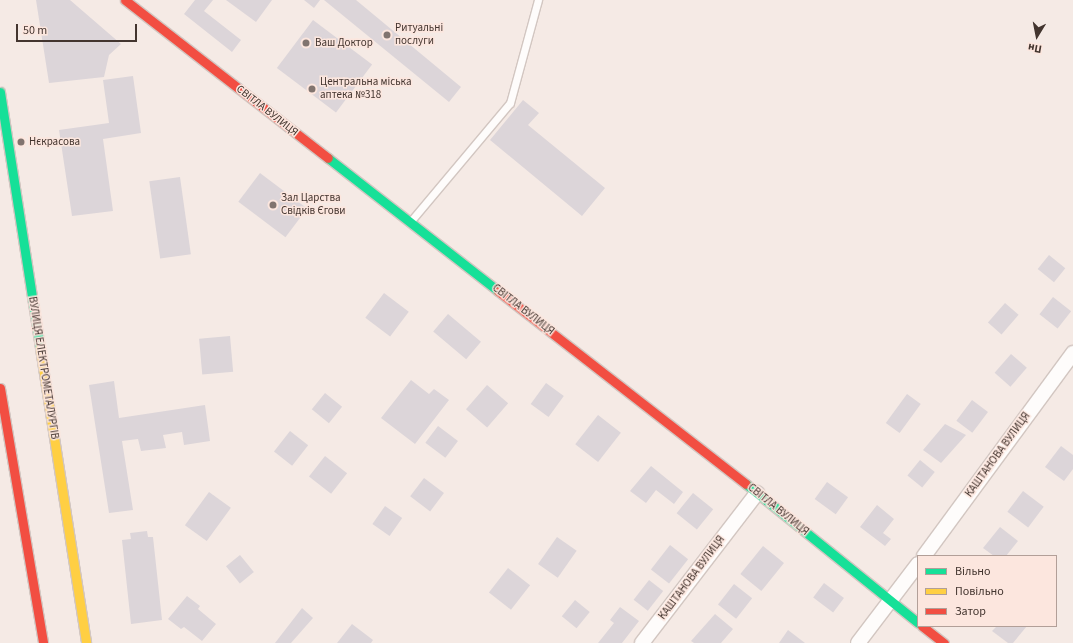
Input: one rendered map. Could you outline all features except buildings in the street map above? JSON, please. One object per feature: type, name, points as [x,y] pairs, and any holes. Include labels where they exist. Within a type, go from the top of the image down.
[{"type":"street","name":"СВІТЛА ВУЛИЦЯ","points":[[125,0],[757,493],[890,602],[917,622]]},
{"type":"street","name":"ВУЛИЦЯ ЕЛЕКТРОМЕТАЛУРГІВ","points":[[0,92],[86,643]]},
{"type":"street","name":"КАШТАНОВА ВУЛИЦЯ","points":[[925,555],[1073,353]]},
{"type":"street","points":[[0,388],[43,643]]},
{"type":"street","name":"КАШТАНОВА ВУЛИЦЯ","points":[[642,643],[757,493]]},
{"type":"street","points":[[858,643],[917,565]]},
{"type":"street","points":[[923,627],[944,643]]},
{"type":"lane","points":[[410,222],[510,103],[538,0]]},
{"type":"traffic: fast","points":[[0,92],[40,348]]},
{"type":"traffic: fast","points":[[328,158],[498,291]]},
{"type":"traffic: fast","points":[[746,484],[917,622]]},
{"type":"traffic: slow","points":[[40,348],[86,643]]},
{"type":"traffic: jam","points":[[125,0],[328,158]]},
{"type":"traffic: jam","points":[[498,291],[746,484]]},
{"type":"traffic: jam","points":[[0,388],[43,643]]},
{"type":"traffic: jam","points":[[923,627],[944,643]]},
{"type":"place","name":"Ритуальні послуги","points":[[387,35]]},
{"type":"place","name":"Ваш Доктор","points":[[306,43]]},
{"type":"place","name":"Центральна міська аптека №318","points":[[312,89]]},
{"type":"place","name":"Нєкрасова","points":[[21,142]]},
{"type":"place","name":"Зал Царства Свідків Єгови","points":[[273,205]]}]
